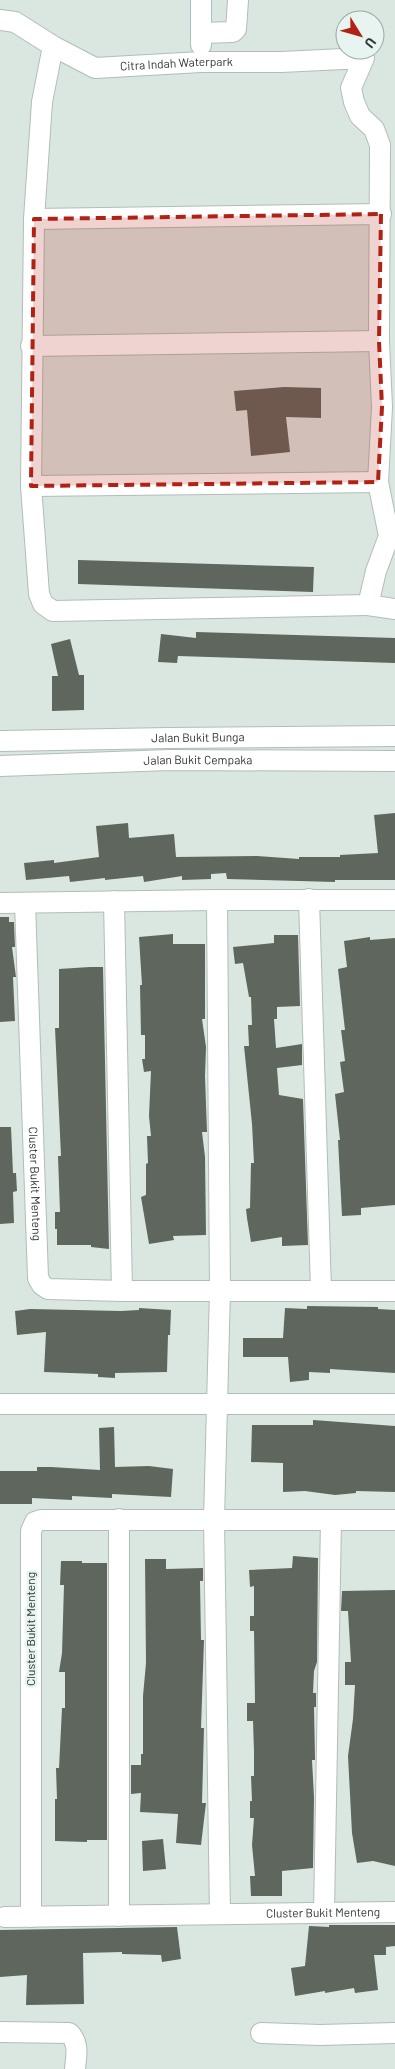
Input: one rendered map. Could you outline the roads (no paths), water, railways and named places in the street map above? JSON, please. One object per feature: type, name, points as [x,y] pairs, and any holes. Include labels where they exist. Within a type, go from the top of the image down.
[{"type":"street","points":[[201,0],[201,62]]},
{"type":"street","points":[[201,33],[233,32],[236,29],[238,0]]},
{"type":"street","name":"Citra Indah Waterpark","points":[[0,20],[15,22],[53,46],[95,68],[201,62],[281,62],[364,58],[351,88],[360,116],[374,129],[380,145],[381,214]]},
{"type":"street","points":[[53,46],[42,102],[34,219],[31,486],[39,594],[43,604],[53,611],[368,605],[395,608]]},
{"type":"street","points":[[34,219],[381,214],[379,341],[389,407],[378,482],[392,540],[376,571],[368,605]]},
{"type":"street","points":[[32,346],[379,341]]},
{"type":"street","points":[[31,486],[378,482]]},
{"type":"street","name":"Jalan Bukit Bunga","points":[[0,741],[395,736]]},
{"type":"street","points":[[348,737],[349,760]]},
{"type":"street","points":[[169,738],[170,760]]},
{"type":"street","name":"Jalan Bukit Cempaka","points":[[0,766],[170,760],[395,760]]},
{"type":"street","points":[[309,899],[322,1290]]},
{"type":"street","points":[[0,903],[309,899],[395,900]]},
{"type":"street","points":[[217,900],[220,1291],[214,1520],[220,1914]]},
{"type":"street","points":[[114,901],[122,1291]]},
{"type":"street","name":"Cluster Bukit Menteng","points":[[24,903],[38,1278],[42,1284],[48,1289],[122,1291],[395,1291]]},
{"type":"street","points":[[0,1404],[395,1404]]},
{"type":"street","points":[[119,1519],[119,1916]]},
{"type":"street","name":"Cluster Bukit Menteng","points":[[31,1917],[31,1531],[35,1522],[41,1520],[119,1519],[395,1520]]},
{"type":"street","points":[[324,1912],[331,1520]]},
{"type":"street","name":"Cluster Bukit Menteng","points":[[5,1917],[395,1912]]},
{"type":"street","points":[[0,2032],[69,2034],[75,2038],[77,2044],[75,2069]]},
{"type":"street","points":[[261,2033],[320,2035],[395,2033]]}]
